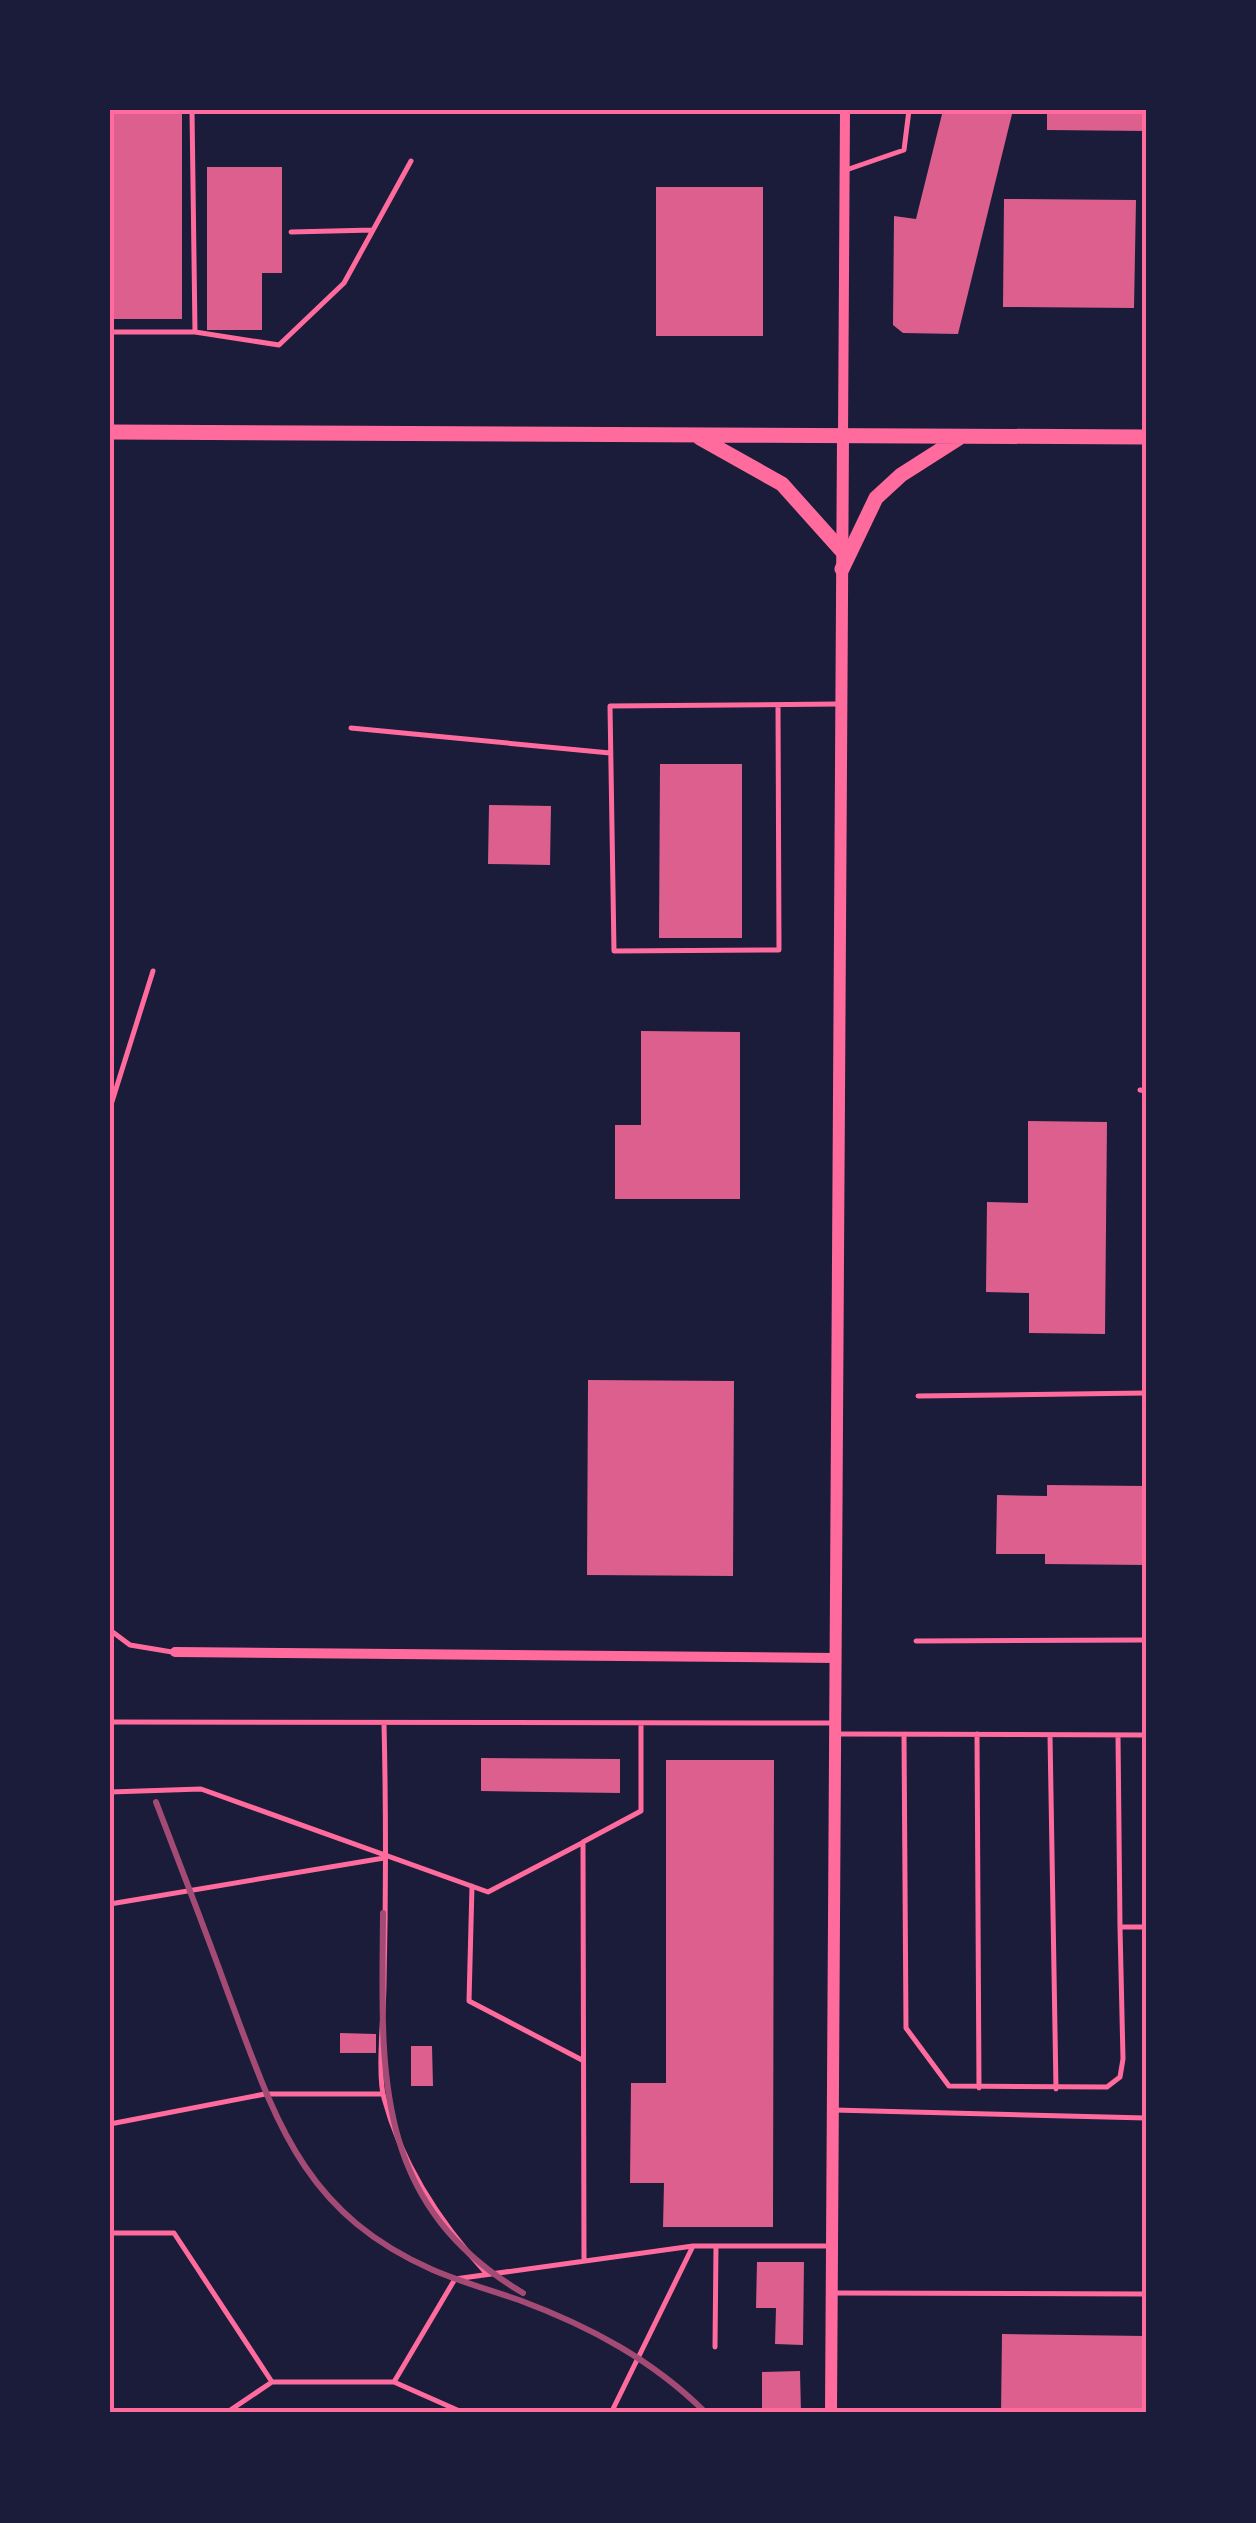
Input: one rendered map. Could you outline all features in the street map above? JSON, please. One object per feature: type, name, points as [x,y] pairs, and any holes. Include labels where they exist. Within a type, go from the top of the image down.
[{"type":"main road","points":[[110,432],[1146,436]]},
{"type":"main road","points":[[696,436],[782,484],[842,551]]},
{"type":"main road","points":[[842,569],[876,498],[901,475],[960,437]]},
{"type":"street","points":[[830,2413],[844,110]]},
{"type":"street","points":[[175,1652],[836,1658]]},
{"type":"lane","points":[[192,110],[194,332]]},
{"type":"lane","points":[[846,170],[904,150],[909,110]]},
{"type":"lane","points":[[110,332],[194,332],[279,346],[344,283],[411,161]]},
{"type":"lane","points":[[291,232],[373,230]]},
{"type":"lane","points":[[778,705],[779,950],[614,951],[610,706],[841,704]]},
{"type":"lane","points":[[351,728],[610,753]]},
{"type":"lane","points":[[110,1108],[153,971]]},
{"type":"lane","points":[[918,1396],[1146,1394]]},
{"type":"lane","points":[[110,1630],[130,1645],[175,1652]]},
{"type":"lane","points":[[916,1641],[1146,1640]]},
{"type":"lane","points":[[110,1722],[641,1723],[904,1734],[1146,1735]]},
{"type":"lane","points":[[384,1723],[387,1857],[382,2094],[408,2162],[427,2196],[452,2236],[487,2274]]},
{"type":"lane","points":[[110,1792],[201,1788],[488,1892],[642,1812],[641,1723]]},
{"type":"lane","points":[[904,1734],[906,2028],[949,2086],[1056,2089],[1107,2087],[1120,2077],[1118,1735]]},
{"type":"lane","points":[[977,1734],[979,2088]]},
{"type":"lane","points":[[1050,1735],[1056,2089]]},
{"type":"lane","points":[[582,1842],[584,2261]]},
{"type":"lane","points":[[110,1904],[387,1857]]},
{"type":"lane","points":[[472,1886],[469,2002],[582,2060]]},
{"type":"lane","points":[[1120,1926],[1146,1926]]},
{"type":"lane","points":[[110,2124],[265,2094],[382,2094]]},
{"type":"lane","points":[[833,2110],[1146,2118]]},
{"type":"lane","points":[[110,2233],[174,2234],[272,2382]]},
{"type":"lane","points":[[611,2413],[693,2246]]},
{"type":"lane","points":[[394,2382],[455,2279],[693,2246],[832,2246]]},
{"type":"lane","points":[[715,2347],[716,2246]]},
{"type":"lane","points":[[832,2293],[1146,2294]]},
{"type":"lane","points":[[226,2413],[272,2382],[394,2382],[464,2413]]},
{"type":"building","points":[[110,110],[182,110],[182,319],[110,319]]},
{"type":"building","points":[[943,110],[1013,110],[958,334],[903,333],[893,325],[894,216],[916,219]]},
{"type":"building","points":[[1047,110],[1146,110],[1146,131],[1047,130]]},
{"type":"building","points":[[207,167],[282,167],[282,273],[262,273],[262,330],[207,330]]},
{"type":"building","points":[[656,187],[763,187],[763,336],[656,336]]},
{"type":"building","points":[[1004,199],[1136,200],[1134,308],[1003,307]]},
{"type":"building","points":[[660,764],[742,764],[742,938],[659,938]]},
{"type":"building","points":[[489,805],[551,806],[550,865],[488,864]]},
{"type":"building","points":[[641,1031],[740,1032],[740,1199],[615,1199],[615,1125],[641,1125]]},
{"type":"building","points":[[1028,1121],[1107,1122],[1105,1334],[1029,1333],[1029,1293],[986,1292],[987,1202],[1028,1203]]},
{"type":"building","points":[[588,1380],[734,1381],[733,1576],[587,1575]]},
{"type":"building","points":[[1047,1485],[1146,1486],[1146,1565],[1045,1564],[1045,1554],[996,1554],[997,1495],[1047,1496]]},
{"type":"building","points":[[481,1758],[620,1759],[620,1793],[481,1791]]},
{"type":"building","points":[[666,1760],[774,1760],[773,2227],[663,2227],[664,2183],[630,2183],[631,2083],[666,2083]]},
{"type":"building","points":[[340,2033],[376,2034],[376,2053],[340,2053]]},
{"type":"building","points":[[411,2046],[432,2046],[433,2086],[411,2086]]},
{"type":"building","points":[[757,2262],[804,2262],[803,2345],[775,2344],[776,2308],[756,2308]]},
{"type":"building","points":[[1002,2334],[1146,2336],[1146,2413],[1001,2413]]},
{"type":"building","points":[[800,2371],[801,2413],[762,2413],[762,2372]]},
{"type":"railway","points":[[156,1802],[261,2081],[299,2157],[323,2190],[352,2220],[388,2247],[433,2270],[519,2300],[595,2333],[642,2361],[706,2413]]},
{"type":"railway","points":[[383,1913],[387,2077],[395,2127],[411,2174],[436,2217],[473,2257],[523,2293]]}]
